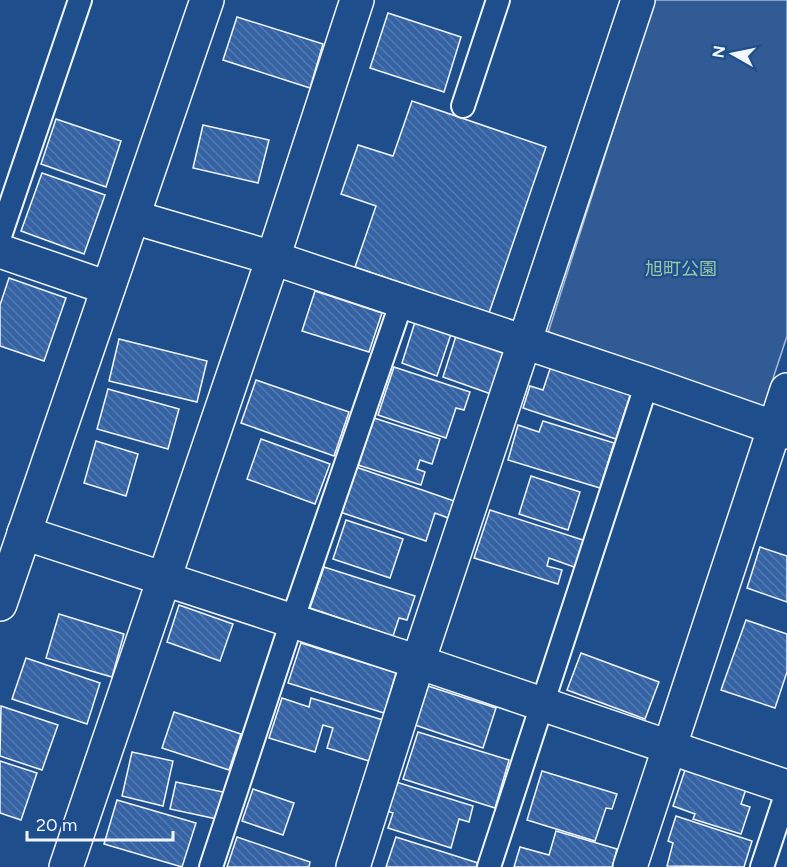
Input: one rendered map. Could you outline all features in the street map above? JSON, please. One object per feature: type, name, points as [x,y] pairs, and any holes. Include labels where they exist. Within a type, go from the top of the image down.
[{"type":"street","points":[[3,583],[24,533],[207,0]]},
{"type":"street","points":[[66,867],[273,258],[357,0]]},
{"type":"street","points":[[353,867],[418,662],[526,343],[638,0]]},
{"type":"street","points":[[133,218],[273,258],[781,430]]},
{"type":"street","points":[[0,250],[108,288]]},
{"type":"street","points":[[630,867],[781,430],[787,390]]},
{"type":"street","points":[[24,533],[418,662],[787,788]]},
{"type":"lane","points":[[0,236],[80,0]]},
{"type":"lane","points":[[463,106],[498,0]]},
{"type":"lane","points":[[211,867],[292,621],[402,301]]},
{"type":"lane","points":[[489,867],[647,383]]},
{"type":"lane","points":[[762,867],[787,792]]},
{"type":"shaded area","name":"旭町公園","points":[[655,0],[787,0],[787,336],[763,409],[547,336]]},
{"type":"building","points":[[388,13],[461,37],[444,92],[370,68]]},
{"type":"building","points":[[237,17],[323,44],[310,88],[223,60]]},
{"type":"building","points":[[412,101],[546,147],[489,313],[355,267],[376,206],[341,194],[358,145],[393,156]]},
{"type":"building","points":[[56,119],[121,141],[106,187],[41,164]]},
{"type":"building","points":[[203,125],[269,140],[258,183],[193,168]]},
{"type":"building","points":[[42,173],[105,195],[84,254],[21,231]]},
{"type":"building","points":[[9,278],[66,298],[44,361],[0,346],[0,305]]},
{"type":"building","points":[[315,291],[382,313],[369,352],[302,331]]},
{"type":"building","points":[[415,322],[451,334],[437,376],[402,363]]},
{"type":"building","points":[[456,336],[504,353],[491,394],[443,377]]},
{"type":"building","points":[[119,339],[207,361],[197,402],[109,381]]},
{"type":"building","points":[[551,366],[631,393],[616,439],[523,408],[530,386],[543,390]]},
{"type":"building","points":[[394,367],[470,392],[464,410],[456,408],[446,438],[378,415]]},
{"type":"building","points":[[256,380],[349,412],[334,456],[241,423]]},
{"type":"building","points":[[108,389],[179,409],[168,449],[97,429]]},
{"type":"building","points":[[374,418],[440,439],[432,464],[420,460],[417,469],[425,472],[421,485],[358,465]]},
{"type":"building","points":[[543,421],[614,443],[600,488],[508,460],[518,425],[539,432]]},
{"type":"building","points":[[261,439],[330,464],[315,504],[247,479]]},
{"type":"building","points":[[96,441],[138,454],[126,496],[84,483]]},
{"type":"building","points":[[356,467],[454,501],[448,518],[435,513],[426,541],[340,512]]},
{"type":"building","points":[[531,476],[580,492],[568,530],[519,514]]},
{"type":"building","points":[[490,510],[586,541],[577,568],[549,558],[547,566],[562,570],[558,584],[474,558]]},
{"type":"building","points":[[346,520],[403,539],[390,578],[333,559]]},
{"type":"building","points":[[760,547],[787,556],[787,602],[747,588]]},
{"type":"building","points":[[324,567],[415,596],[407,620],[399,618],[393,636],[310,608]]},
{"type":"building","points":[[179,605],[233,624],[220,661],[167,642]]},
{"type":"building","points":[[59,614],[124,634],[112,677],[46,658]]},
{"type":"building","points":[[746,620],[787,634],[787,672],[775,708],[721,690]]},
{"type":"building","points":[[301,643],[396,673],[384,713],[288,683]]},
{"type":"building","points":[[581,653],[659,682],[645,719],[567,690]]},
{"type":"building","points":[[26,658],[100,683],[87,724],[12,699]]},
{"type":"building","points":[[428,686],[496,708],[483,748],[415,725]]},
{"type":"building","points":[[282,698],[309,707],[311,698],[383,720],[369,761],[327,748],[333,728],[323,725],[315,752],[269,738]]},
{"type":"building","points":[[1,706],[58,725],[42,770],[0,756]]},
{"type":"building","points":[[174,712],[241,734],[229,770],[162,748]]},
{"type":"building","points":[[418,732],[509,760],[495,808],[403,779]]},
{"type":"building","points":[[132,752],[173,761],[163,806],[122,796]]},
{"type":"building","points":[[0,761],[37,773],[21,820],[0,813]]},
{"type":"building","points":[[685,770],[746,789],[741,804],[750,807],[741,834],[693,819],[695,814],[673,806]]},
{"type":"building","points":[[542,771],[617,794],[612,809],[606,808],[595,841],[527,820]]},
{"type":"building","points":[[176,782],[223,792],[217,819],[170,809]]},
{"type":"building","points":[[396,782],[473,806],[469,822],[459,819],[451,848],[388,828],[393,813],[387,811]]},
{"type":"building","points":[[253,789],[294,803],[283,835],[242,821]]},
{"type":"building","points":[[117,800],[196,823],[182,867],[104,844]]},
{"type":"building","points":[[676,816],[752,841],[744,867],[667,866],[673,843],[668,841]]},
{"type":"building","points":[[556,831],[617,849],[612,867],[514,867],[520,847],[549,855]]},
{"type":"building","points":[[237,837],[310,862],[309,867],[227,867]]},
{"type":"building","points":[[396,837],[478,863],[476,867],[386,867]]}]
